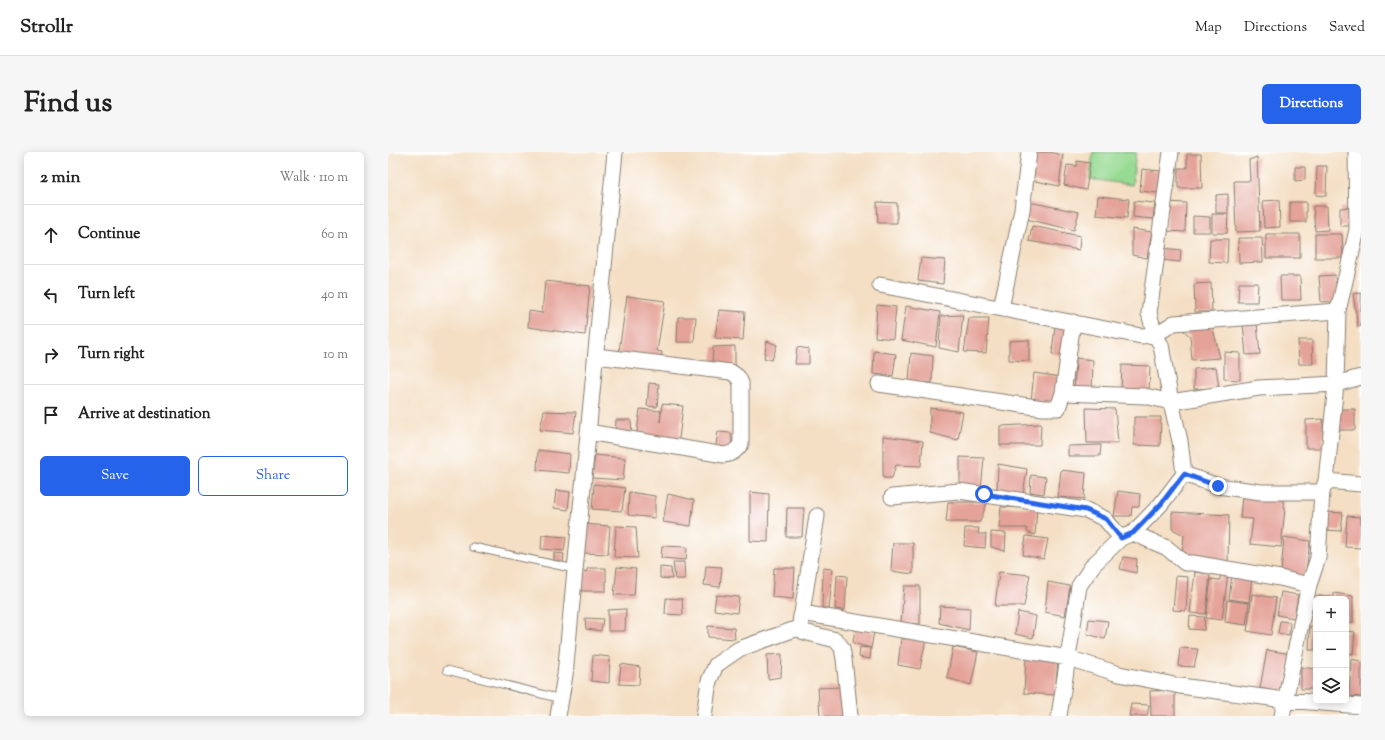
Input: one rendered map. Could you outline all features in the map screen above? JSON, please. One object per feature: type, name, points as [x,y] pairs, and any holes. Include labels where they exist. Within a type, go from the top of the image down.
[{"type":"street","points":[[558,716],[565,674],[615,152],[620,152]]},
{"type":"street","points":[[1001,308],[1022,210],[1029,152]]},
{"type":"street","points":[[1059,716],[1079,586],[1092,565],[1127,536],[1161,504],[1184,474],[1180,441],[1161,346],[1155,335],[1149,313],[1171,152]]},
{"type":"street","points":[[1282,716],[1309,585],[1318,558],[1324,486],[1336,384],[1338,311],[1357,230],[1356,152]]},
{"type":"street","points":[[880,285],[1141,336],[1155,335],[1174,323],[1338,311]]},
{"type":"street","points":[[879,384],[1043,408],[1058,408],[1064,393],[1073,322]]},
{"type":"street","points":[[588,432],[724,455],[730,454],[737,450],[741,444],[741,383],[738,377],[731,372],[596,356]]},
{"type":"street","points":[[1064,393],[1145,396],[1171,402],[1259,388],[1336,384],[1361,377]]},
{"type":"street","points":[[1184,474],[1218,486],[1254,491],[1361,484]]},
{"type":"street","points":[[892,497],[959,491],[1086,510],[1106,519],[1127,536],[1167,548],[1185,563],[1273,576],[1309,585]]},
{"type":"street","points":[[818,516],[801,620],[804,632],[836,640],[842,648],[850,716]]},
{"type":"street","points":[[704,716],[709,681],[716,666],[739,649],[801,620],[1068,658],[1119,674],[1180,686],[1285,700],[1361,706]]},
{"type":"lane","points":[[473,547],[575,569]]},
{"type":"lane","points":[[447,670],[561,699]]},
{"type":"green space","points":[[1093,152],[1136,152],[1132,185],[1090,179]]},
{"type":"building","points":[[1032,152],[1049,152],[1063,155],[1059,186],[1031,180]]},
{"type":"building","points":[[1187,154],[1201,154],[1202,188],[1178,188],[1178,168],[1187,168]]},
{"type":"building","points":[[1257,157],[1260,231],[1236,232],[1234,181],[1250,181],[1249,160]]},
{"type":"building","points":[[1077,161],[1090,163],[1086,190],[1064,185],[1067,165],[1077,166]]},
{"type":"building","points":[[1317,166],[1327,166],[1326,196],[1316,195]]},
{"type":"building","points":[[1295,167],[1305,167],[1305,180],[1295,181]]},
{"type":"building","points":[[1142,169],[1161,171],[1158,193],[1140,191]]},
{"type":"building","points":[[1228,194],[1228,213],[1216,213],[1216,195]]},
{"type":"building","points":[[1098,196],[1129,199],[1127,218],[1096,215]]},
{"type":"building","points":[[1279,200],[1280,227],[1264,228],[1263,201]]},
{"type":"building","points":[[1134,201],[1155,203],[1153,219],[1133,217]]},
{"type":"building","points":[[877,202],[897,203],[897,223],[878,223]]},
{"type":"building","points":[[1028,202],[1079,212],[1074,230],[1026,219]]},
{"type":"building","points":[[1167,202],[1186,203],[1185,232],[1167,231]]},
{"type":"building","points":[[1290,202],[1306,202],[1306,222],[1290,222]]},
{"type":"building","points":[[1313,206],[1327,206],[1328,230],[1315,231]]},
{"type":"building","points":[[1353,207],[1354,226],[1340,226],[1340,208]]},
{"type":"building","points":[[1212,214],[1228,214],[1227,233],[1212,233]]},
{"type":"building","points":[[1193,216],[1210,217],[1210,232],[1193,232]]},
{"type":"building","points":[[1032,226],[1080,236],[1079,250],[1029,241]]},
{"type":"building","points":[[1132,229],[1152,232],[1147,258],[1132,255]]},
{"type":"building","points":[[1266,234],[1300,234],[1300,258],[1266,258]]},
{"type":"building","points":[[1315,234],[1342,234],[1343,258],[1315,258]]},
{"type":"building","points":[[1238,238],[1262,238],[1263,262],[1239,263]]},
{"type":"building","points":[[1210,239],[1228,239],[1227,263],[1209,262]]},
{"type":"building","points":[[1162,248],[1181,250],[1180,262],[1160,260]]},
{"type":"building","points":[[921,258],[945,260],[943,284],[918,281]]},
{"type":"building","points":[[1335,275],[1338,301],[1321,302],[1319,276]]},
{"type":"building","points":[[1280,276],[1300,276],[1301,300],[1281,300]]},
{"type":"building","points":[[545,281],[590,286],[585,335],[528,327],[529,311],[542,313]]},
{"type":"building","points":[[1211,283],[1212,312],[1195,312],[1194,284]]},
{"type":"building","points":[[1239,283],[1258,283],[1257,302],[1238,302]]},
{"type":"building","points":[[1361,293],[1361,326],[1358,327],[1353,294]]},
{"type":"building","points":[[627,296],[665,301],[657,351],[662,352],[659,371],[618,364]]},
{"type":"building","points":[[877,305],[896,307],[893,339],[875,337]]},
{"type":"building","points":[[906,306],[940,312],[936,347],[901,340]]},
{"type":"building","points":[[719,310],[745,312],[743,340],[715,338]]},
{"type":"building","points":[[963,315],[959,352],[939,348],[941,316]]},
{"type":"building","points":[[678,317],[696,317],[694,342],[677,342]]},
{"type":"building","points":[[969,318],[989,318],[986,353],[964,352]]},
{"type":"building","points":[[1257,323],[1260,354],[1246,355],[1243,324]]},
{"type":"building","points":[[1212,324],[1220,358],[1192,360],[1190,336],[1178,326]]},
{"type":"building","points":[[1055,325],[1070,327],[1069,356],[1052,354]]},
{"type":"building","points":[[1029,340],[1029,361],[1009,360],[1009,341]]},
{"type":"building","points":[[1298,340],[1312,340],[1313,364],[1299,364]]},
{"type":"building","points":[[767,341],[777,345],[772,360],[764,358]]},
{"type":"building","points":[[735,346],[735,369],[712,366],[713,347]]},
{"type":"building","points":[[797,347],[809,349],[809,364],[795,364]]},
{"type":"building","points":[[874,351],[896,354],[893,376],[873,374]]},
{"type":"building","points":[[1224,352],[1240,353],[1240,380],[1224,379]]},
{"type":"building","points":[[911,353],[933,356],[932,383],[909,382]]},
{"type":"building","points":[[1076,358],[1093,360],[1092,391],[1074,390]]},
{"type":"building","points":[[1122,365],[1150,366],[1149,393],[1121,392]]},
{"type":"building","points":[[1216,367],[1219,388],[1194,389],[1194,369]]},
{"type":"building","points":[[1034,373],[1061,377],[1056,405],[1031,401]]},
{"type":"building","points":[[649,383],[659,384],[657,407],[647,406]]},
{"type":"building","points":[[662,404],[683,406],[678,447],[636,440],[640,409],[661,411],[660,422]]},
{"type":"building","points":[[930,408],[963,412],[958,440],[930,433]]},
{"type":"building","points":[[1086,408],[1115,409],[1118,443],[1087,443]]},
{"type":"building","points":[[1337,409],[1355,409],[1355,430],[1337,430]]},
{"type":"building","points":[[544,411],[576,412],[573,433],[540,430]]},
{"type":"building","points":[[1134,417],[1161,417],[1160,446],[1134,445]]},
{"type":"building","points":[[1323,419],[1323,448],[1306,448],[1306,420]]},
{"type":"building","points":[[616,420],[631,420],[632,439],[615,436]]},
{"type":"building","points":[[1041,424],[1040,445],[1000,445],[1000,426]]},
{"type":"building","points":[[718,432],[731,433],[732,450],[715,451]]},
{"type":"building","points":[[883,436],[923,441],[921,466],[896,465],[892,478],[883,478]]},
{"type":"building","points":[[1101,445],[1100,456],[1068,456],[1068,446]]},
{"type":"building","points":[[538,450],[570,454],[569,473],[537,470]]},
{"type":"building","points":[[595,455],[625,458],[623,480],[592,478]]},
{"type":"building","points":[[960,457],[984,458],[981,490],[960,486]]},
{"type":"building","points":[[998,464],[1027,469],[1023,495],[997,492]]},
{"type":"building","points":[[1061,470],[1086,473],[1084,499],[1058,497]]},
{"type":"building","points":[[1031,475],[1046,477],[1044,494],[1030,492]]},
{"type":"building","points":[[594,484],[625,488],[622,511],[592,509]]},
{"type":"building","points":[[556,490],[570,492],[568,510],[554,508]]},
{"type":"building","points":[[1118,491],[1140,494],[1139,507],[1132,507],[1131,516],[1114,516]]},
{"type":"building","points":[[629,492],[655,496],[655,518],[628,515]]},
{"type":"building","points":[[750,492],[769,494],[768,542],[750,541]]},
{"type":"building","points":[[668,494],[694,500],[691,526],[663,522]]},
{"type":"building","points":[[1242,495],[1282,498],[1285,509],[1281,547],[1250,544],[1253,519],[1240,518]]},
{"type":"building","points":[[948,502],[987,502],[980,522],[946,522]]},
{"type":"building","points":[[1001,507],[1037,508],[1035,535],[1027,532],[1027,528],[999,528]]},
{"type":"building","points":[[787,508],[804,508],[802,537],[786,537]]},
{"type":"building","points":[[1172,512],[1229,515],[1228,561],[1182,555],[1184,535],[1172,529]]},
{"type":"building","points":[[1327,512],[1343,513],[1341,531],[1325,530]]},
{"type":"building","points":[[1347,516],[1361,517],[1361,548],[1345,547]]},
{"type":"building","points":[[583,524],[610,526],[608,554],[583,553]]},
{"type":"building","points":[[616,526],[636,527],[638,558],[614,557]]},
{"type":"building","points":[[965,528],[979,528],[978,534],[986,534],[985,548],[964,546]]},
{"type":"building","points":[[991,532],[1006,533],[1005,551],[991,547]]},
{"type":"building","points":[[542,535],[566,537],[564,551],[541,549]]},
{"type":"building","points":[[1026,536],[1048,539],[1044,559],[1023,555]]},
{"type":"building","points":[[1284,537],[1310,541],[1305,579],[1281,573]]},
{"type":"building","points":[[893,543],[913,543],[913,574],[891,571]]},
{"type":"building","points":[[662,546],[687,547],[686,560],[661,558]]},
{"type":"building","points":[[554,553],[564,554],[563,563],[554,562]]},
{"type":"building","points":[[1123,557],[1137,559],[1136,573],[1120,569]]},
{"type":"building","points":[[673,562],[684,562],[685,579],[675,579]]},
{"type":"building","points":[[706,566],[722,567],[720,587],[704,585]]},
{"type":"building","points":[[617,567],[636,569],[634,595],[614,595]]},
{"type":"building","points":[[660,567],[671,568],[672,579],[660,578]]},
{"type":"building","points":[[588,568],[606,568],[606,591],[573,591],[575,569],[586,572]]},
{"type":"building","points":[[774,568],[795,568],[793,599],[772,597]]},
{"type":"building","points":[[823,568],[833,569],[829,609],[822,608]]},
{"type":"building","points":[[999,572],[1030,575],[1024,606],[995,606]]},
{"type":"building","points":[[1195,572],[1210,574],[1206,614],[1190,613]]},
{"type":"building","points":[[1221,572],[1228,573],[1222,620],[1206,618],[1211,579],[1220,580]]},
{"type":"building","points":[[837,575],[847,576],[845,610],[835,609]]},
{"type":"building","points":[[1232,575],[1252,577],[1249,602],[1229,599]]},
{"type":"building","points":[[1176,576],[1188,577],[1186,611],[1173,610]]},
{"type":"building","points":[[1048,582],[1070,586],[1065,616],[1045,612]]},
{"type":"building","points":[[904,586],[920,586],[920,624],[901,623]]},
{"type":"building","points":[[1281,592],[1298,595],[1294,618],[1277,615]]},
{"type":"building","points":[[1334,593],[1353,596],[1353,622],[1349,622],[1349,596],[1334,596]]},
{"type":"building","points":[[1252,594],[1276,598],[1271,635],[1247,631]]},
{"type":"building","points":[[716,595],[739,597],[737,613],[714,610]]},
{"type":"building","points":[[1313,596],[1313,618],[1312,618]]},
{"type":"building","points":[[666,598],[682,599],[683,615],[665,614]]},
{"type":"building","points":[[1227,600],[1249,603],[1246,625],[1225,622]]},
{"type":"building","points":[[940,606],[970,608],[969,630],[939,623]]},
{"type":"building","points":[[626,609],[625,631],[608,631],[608,610]]},
{"type":"building","points":[[1018,612],[1036,616],[1033,638],[1015,634]]},
{"type":"building","points":[[1190,616],[1205,617],[1204,630],[1189,629]]},
{"type":"building","points":[[585,618],[603,619],[601,631],[586,629]]},
{"type":"building","points":[[1089,619],[1108,621],[1105,639],[1087,634]]},
{"type":"building","points":[[1280,621],[1290,622],[1289,635],[1278,633]]},
{"type":"building","points":[[708,626],[734,628],[735,639],[708,637]]},
{"type":"building","points":[[1310,626],[1313,626],[1313,650],[1309,650]]},
{"type":"building","points":[[855,628],[874,632],[871,648],[853,643]]},
{"type":"building","points":[[1349,631],[1355,632],[1353,654],[1349,653]]},
{"type":"building","points":[[901,639],[926,639],[920,669],[898,665]]},
{"type":"building","points":[[860,647],[871,648],[870,659],[859,657]]},
{"type":"building","points":[[953,647],[978,652],[971,685],[947,678]]},
{"type":"building","points":[[1180,648],[1198,649],[1194,667],[1178,666]]},
{"type":"building","points":[[1267,650],[1291,654],[1284,693],[1260,688]]},
{"type":"building","points":[[782,654],[781,677],[768,679],[767,655]]},
{"type":"building","points":[[593,655],[610,657],[609,683],[591,681]]},
{"type":"building","points":[[1026,658],[1058,659],[1055,695],[1024,693]]},
{"type":"building","points":[[1351,659],[1361,661],[1361,697],[1349,696]]},
{"type":"building","points":[[621,664],[640,667],[639,685],[619,684]]},
{"type":"building","points":[[1301,667],[1313,669],[1313,689],[1301,689]]},
{"type":"building","points":[[842,687],[843,716],[820,716],[818,688]]},
{"type":"building","points":[[1175,690],[1175,716],[1151,716],[1150,691]]},
{"type":"building","points":[[1131,704],[1149,705],[1147,716],[1129,716]]},
{"type":"route","points":[[984,494],[1086,510],[1106,519],[1121,538],[1133,533],[1161,504],[1184,474],[1218,486]]}]
